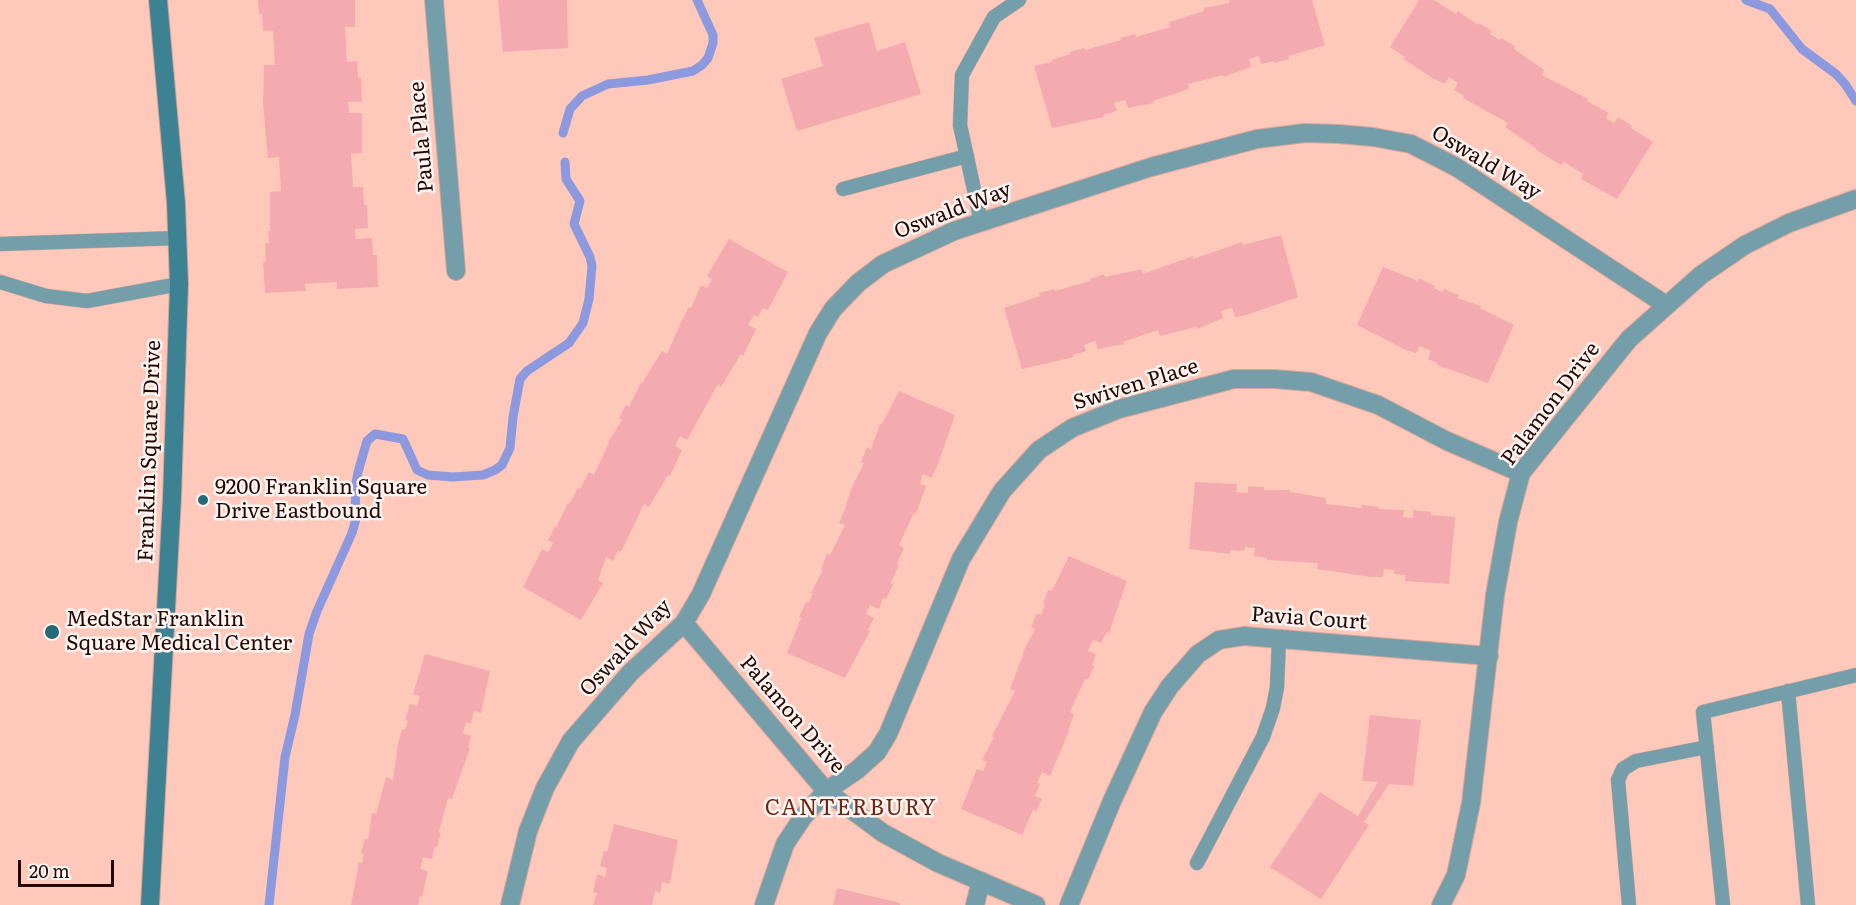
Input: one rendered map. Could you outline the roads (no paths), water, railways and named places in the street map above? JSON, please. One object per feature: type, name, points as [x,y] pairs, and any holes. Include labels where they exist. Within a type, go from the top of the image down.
[{"type":"street","name":"Franklin Square Drive","points":[[150,905],[172,498],[179,284],[178,238],[158,0]]},
{"type":"street","name":"Paula Place","points":[[434,0],[456,271]]},
{"type":"street","name":"Oswald Way","points":[[510,905],[528,831],[545,788],[571,741],[630,673],[684,623],[706,583],[818,333],[833,309],[858,283],[883,264],[954,231],[1150,167],[1257,139],[1305,133],[1373,137],[1411,144],[1456,167],[1666,305]]},
{"type":"street","name":"Palamon Drive","points":[[1441,905],[1456,875],[1472,803],[1495,596],[1508,522],[1521,473],[1629,339],[1701,275],[1745,245],[1789,222],[1856,199]]},
{"type":"street","name":"Swiven Place","points":[[764,905],[785,843],[803,817],[826,791],[857,770],[876,752],[888,734],[961,559],[1002,491],[1039,450],[1072,428],[1119,409],[1234,379],[1311,382],[1378,405],[1447,441],[1521,473]]},
{"type":"street","name":"Palamon Drive","points":[[684,623],[826,791],[882,832],[938,863],[1036,905]]},
{"type":"street","name":"Pavia Court","points":[[1069,905],[1153,712],[1170,686],[1198,654],[1219,640],[1244,636],[1489,656]]},
{"type":"street","points":[[975,905],[981,881]]},
{"type":"lane","points":[[981,222],[960,125],[962,75],[994,17],[1019,0]]},
{"type":"lane","points":[[843,189],[967,156]]},
{"type":"lane","points":[[0,244],[178,238]]},
{"type":"lane","points":[[0,282],[46,296],[87,301],[179,284]]},
{"type":"lane","points":[[1197,863],[1263,737],[1274,708],[1279,639]]},
{"type":"lane","points":[[1723,905],[1703,712],[1856,675]]},
{"type":"lane","points":[[1788,691],[1808,905]]},
{"type":"lane","points":[[1629,905],[1618,780],[1623,769],[1636,761],[1707,747]]},
{"type":"waterway","points":[[563,133],[570,109],[582,96],[608,84],[648,80],[693,71],[702,65],[708,58],[713,35],[697,0]]},
{"type":"waterway","points":[[1746,0],[1770,9],[1802,49],[1836,74],[1856,101]]},
{"type":"waterway","points":[[269,905],[285,757],[309,634],[352,533],[356,519],[355,488],[367,441],[375,434],[403,439],[417,470],[428,475],[453,477],[483,475],[502,465],[510,448],[520,379],[527,371],[569,343],[583,323],[589,299],[592,266],[574,224],[580,201],[566,179],[565,162]]},
{"type":"place","name":"9200 Franklin Square Drive Eastbound","points":[[203,500]]},
{"type":"place","name":"MedStar Franklin Square Medical Center","points":[[52,632]]},
{"type":"district","name":"CANTERBURY","points":[[851,809]]}]
